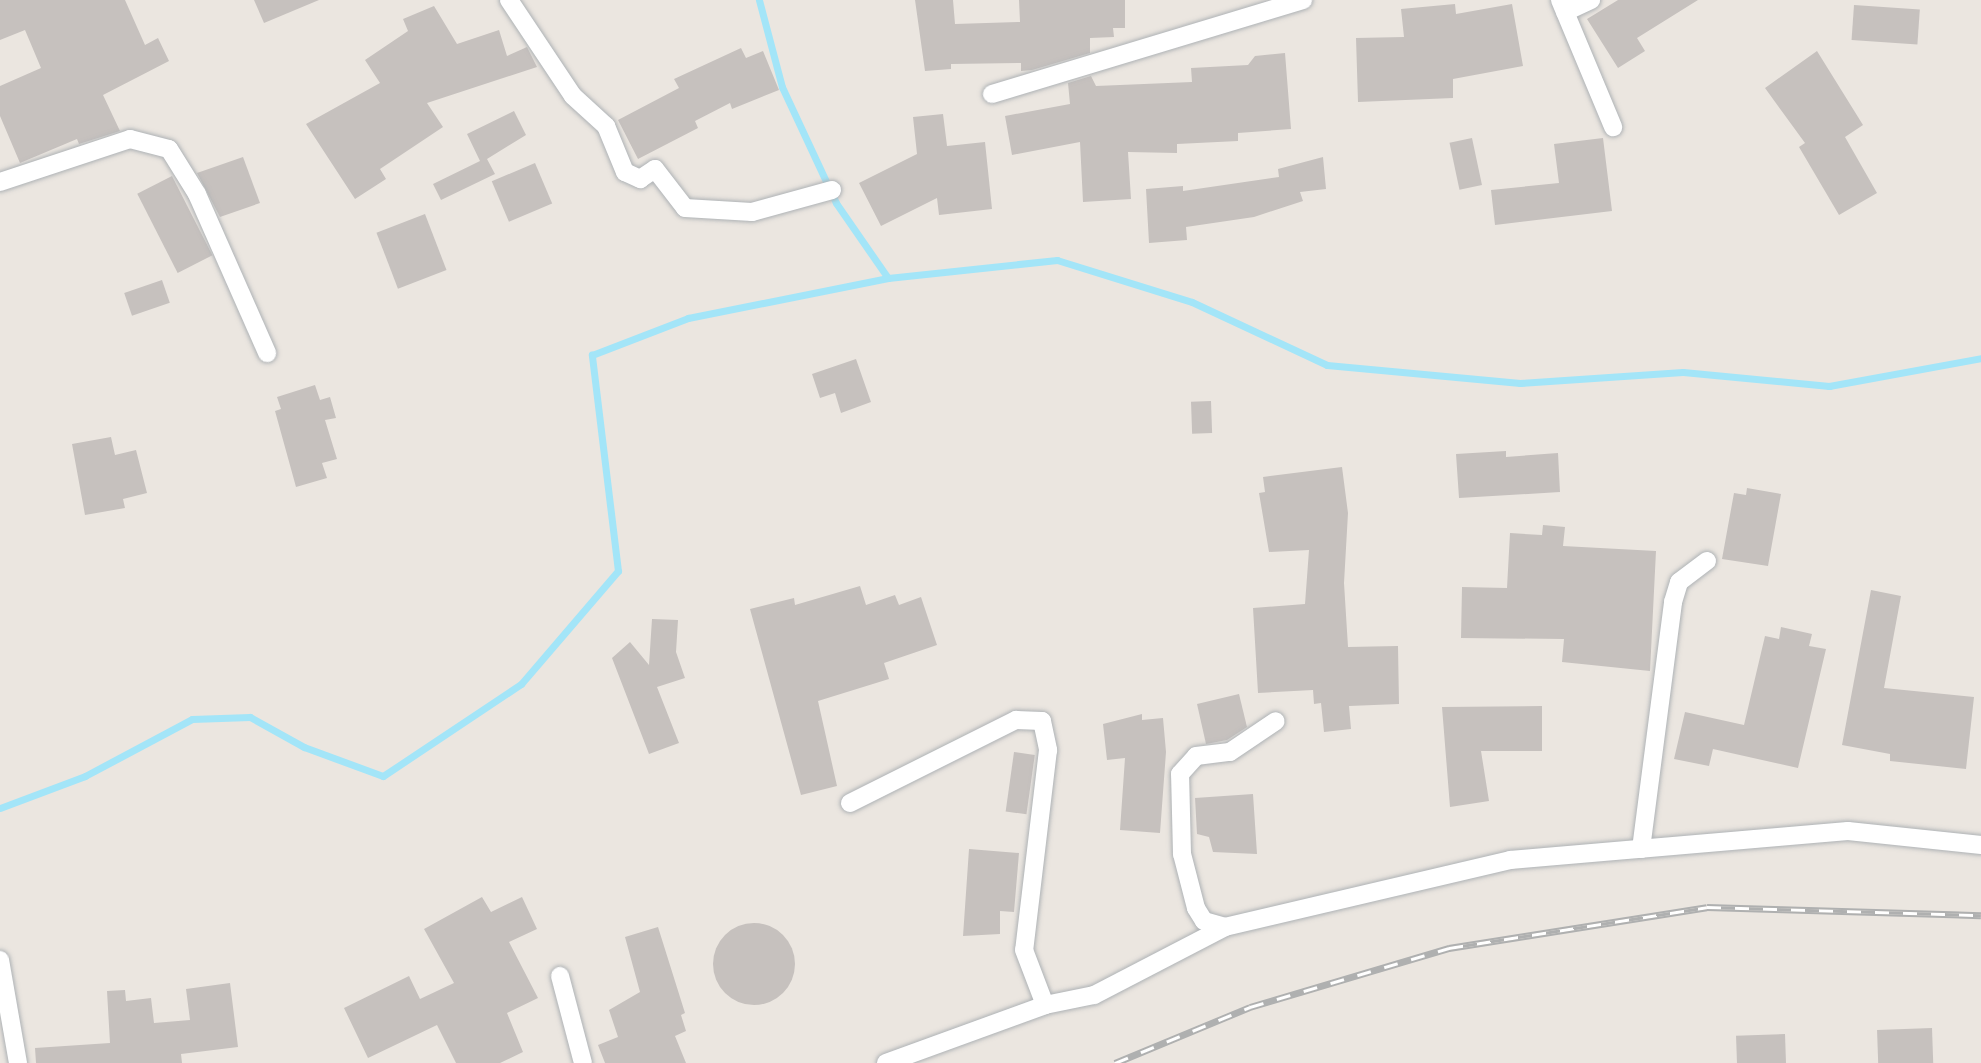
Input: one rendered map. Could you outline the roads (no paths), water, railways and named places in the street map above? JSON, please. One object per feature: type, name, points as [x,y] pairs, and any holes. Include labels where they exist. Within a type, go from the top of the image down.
[{"type":"street","points":[[509,0],[573,96],[606,126],[625,172],[640,179],[655,169],[685,208],[752,212],[832,190]]},
{"type":"street","points":[[992,94],[1303,0]]},
{"type":"street","points":[[1591,0],[1562,6],[1613,127]]},
{"type":"street","points":[[0,182],[130,138],[169,150],[197,194],[267,353]]},
{"type":"street","points":[[1641,849],[1673,602],[1679,582],[1707,561]]},
{"type":"street","points":[[850,803],[1016,720],[1042,721],[1048,750],[1024,950],[1045,1005]]},
{"type":"street","points":[[1225,927],[1204,921],[1196,908],[1182,854],[1180,774],[1196,756],[1230,752],[1276,721]]},
{"type":"street","points":[[886,1063],[1045,1005],[1095,995],[1225,927],[1510,860],[1848,831],[1981,845]]},
{"type":"street","points":[[0,960],[18,1063]]},
{"type":"street","points":[[560,976],[584,1063]]},
{"type":"waterway","points":[[759,0],[782,87],[836,203],[888,278]]},
{"type":"waterway","points":[[0,808],[85,776],[192,719],[250,717],[304,747],[383,776],[521,684],[618,571],[592,355],[688,318],[888,278],[1057,260],[1192,302],[1327,365],[1520,383],[1683,372],[1829,386],[1981,358]]},
{"type":"railway","points":[[1115,1063],[1250,1007],[1449,948],[1707,907],[1981,915]]}]
